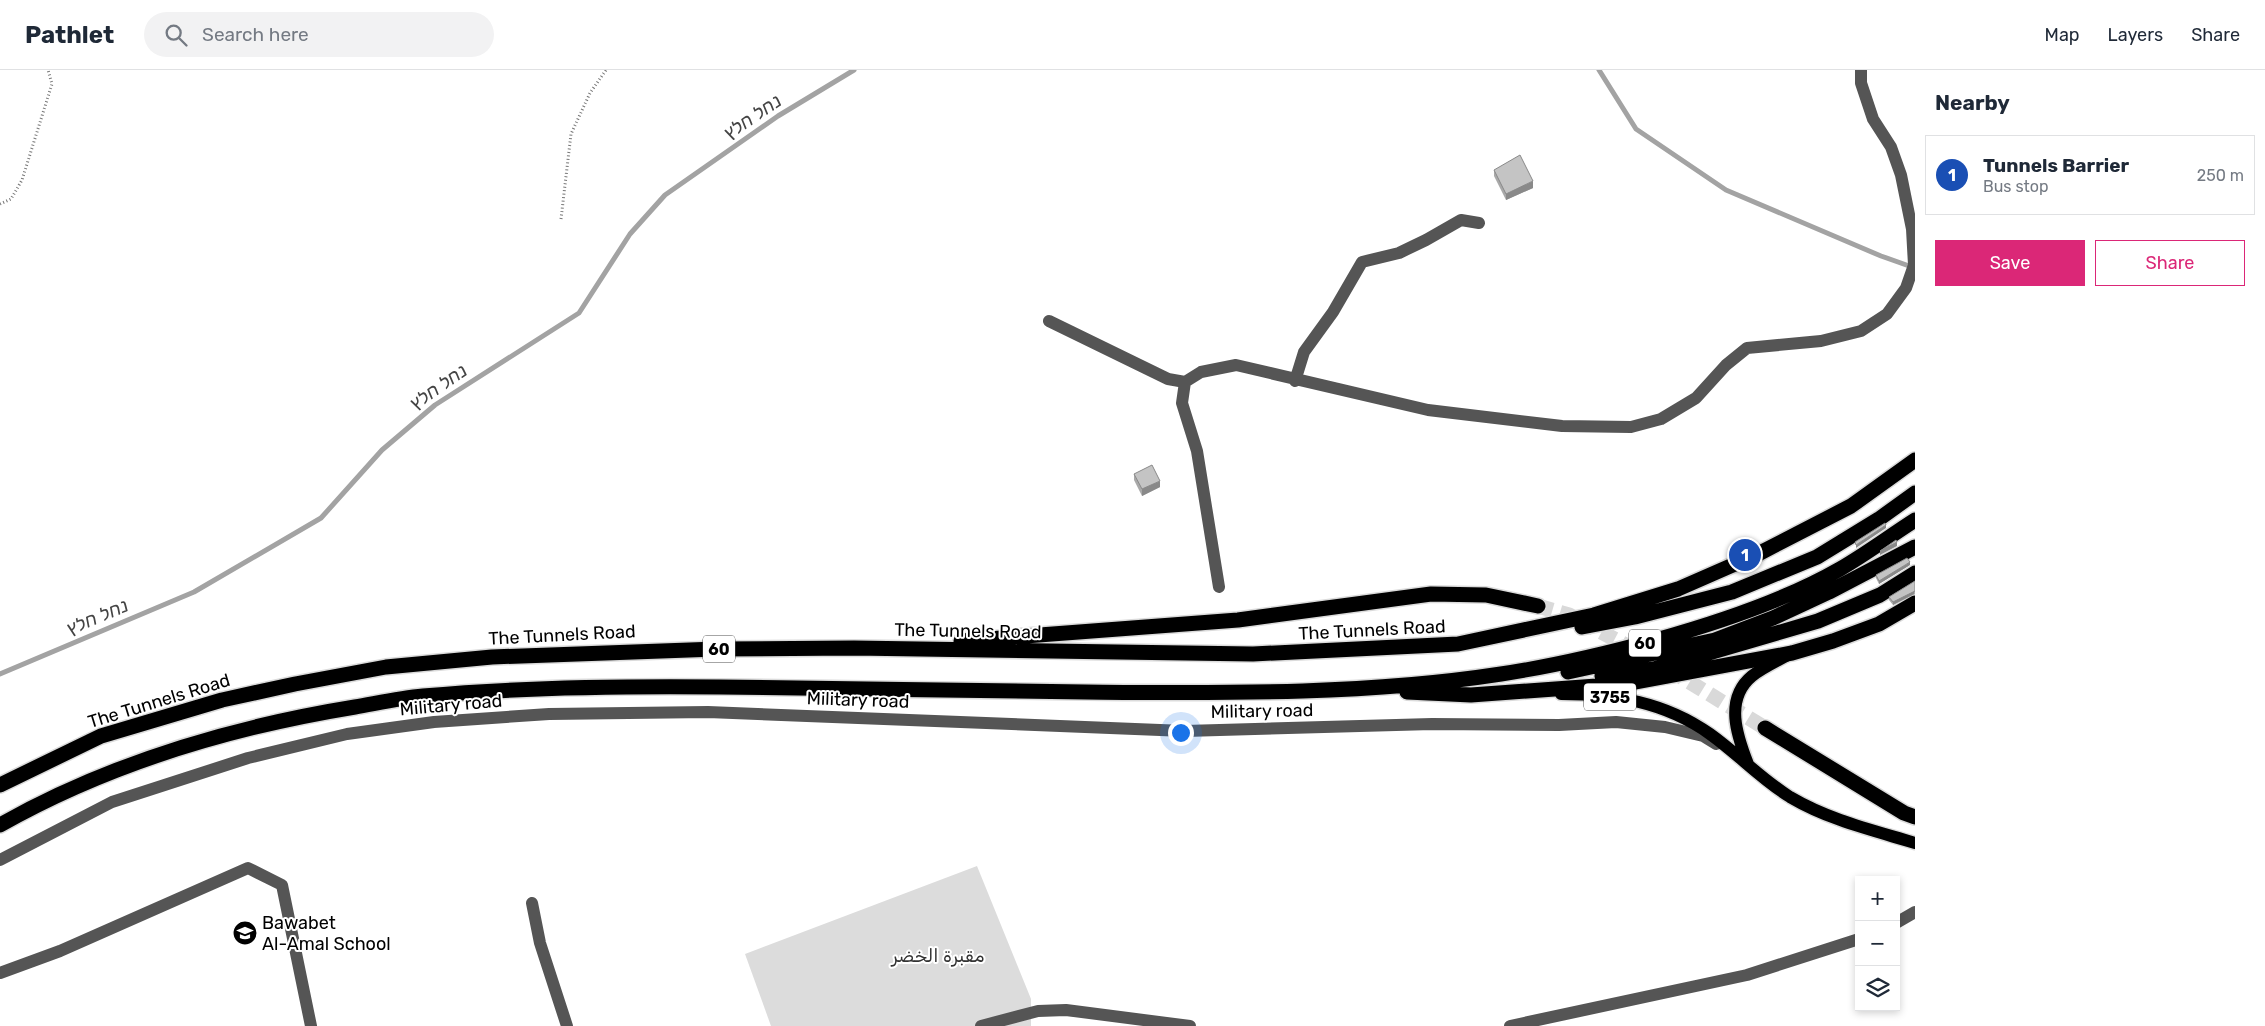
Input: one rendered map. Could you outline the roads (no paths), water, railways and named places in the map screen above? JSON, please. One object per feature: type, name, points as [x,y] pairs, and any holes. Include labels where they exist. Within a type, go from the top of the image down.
[{"type":"highway","name":"The Tunnels Road","points":[[0,785],[110,734],[222,700],[386,667],[492,657],[585,652],[854,648],[1253,654],[1458,644],[1594,615],[1678,589],[1758,554],[1851,506],[1915,460]]},
{"type":"highway","name":"60","points":[[1458,644],[1562,631],[1635,617],[1732,592],[1817,557],[1880,520],[1915,493]]},
{"type":"highway","name":"60","points":[[0,825],[40,803],[131,765],[228,734],[315,713],[418,696],[508,690],[627,686],[1192,693],[1351,689],[1429,683],[1501,674],[1600,655],[1691,630],[1765,604],[1839,570],[1915,520]]},
{"type":"highway","name":"60","points":[[1443,695],[1603,665],[1715,640],[1773,618],[1829,592],[1915,547]]},
{"type":"highway","name":"60","points":[[1472,695],[1654,669],[1818,621],[1880,595],[1915,573]]},
{"type":"highway","points":[[854,648],[1238,620],[1431,594],[1486,595],[1538,606]]},
{"type":"highway","name":"60","points":[[1351,689],[1472,695],[1624,684],[1792,653],[1833,642],[1879,624],[1915,603]]},
{"type":"highway","points":[[1765,728],[1904,813],[1915,817]]},
{"type":"main road","name":"3755","points":[[1748,764],[1735,722],[1736,700],[1743,686],[1752,676],[1792,653]]},
{"type":"main road","name":"3755","points":[[1472,695],[1572,694],[1644,702],[1677,714],[1710,734],[1748,764],[1768,783],[1818,812],[1915,843]]},
{"type":"street","points":[[1049,321],[1168,378],[1185,382],[1201,372],[1236,365],[1295,381],[1428,410],[1562,426],[1631,428],[1661,419],[1696,398],[1726,365],[1747,348],[1821,341],[1861,331],[1887,314],[1906,288],[1914,265],[1912,229],[1901,175],[1891,148],[1873,119],[1861,83],[1861,70]]},
{"type":"street","points":[[1295,381],[1304,352],[1333,312],[1362,262],[1399,253],[1461,220],[1479,223]]},
{"type":"street","points":[[1185,382],[1182,403],[1197,451],[1220,588]]},
{"type":"street","name":"Military road","points":[[0,860],[112,802],[248,758],[347,734],[434,722],[520,716],[708,712],[1185,731],[1432,724],[1558,725],[1616,722],[1665,727],[1703,736],[1734,753]]},
{"type":"street","points":[[0,973],[60,950],[248,868],[282,886],[311,1026]]},
{"type":"street","points":[[532,903],[540,942],[567,1026]]},
{"type":"street","points":[[1899,921],[1915,912]]},
{"type":"street","points":[[1510,1026],[1747,975],[1855,940]]},
{"type":"street","points":[[981,1026],[1038,1011],[1066,1010],[1190,1026]]},
{"type":"waterway","name":"נחל חלץ","points":[[0,674],[194,592],[321,518],[382,450],[435,405],[579,313],[630,234],[665,195],[778,116],[854,70]]},
{"type":"waterway","points":[[1599,70],[1636,129],[1726,190],[1881,256],[1912,267]]},
{"type":"tunnel","points":[[1538,606],[1569,615],[1637,651]]},
{"type":"tunnel","points":[[1670,670],[1765,728]]},
{"type":"place","name":"Tunnels Barrier","points":[[1745,555]]},
{"type":"place","name":"Bawabet Al-Amal School","points":[[245,933]]},
{"type":"park label","name":"مقبرة الخضر","points":[[938,956]]}]
